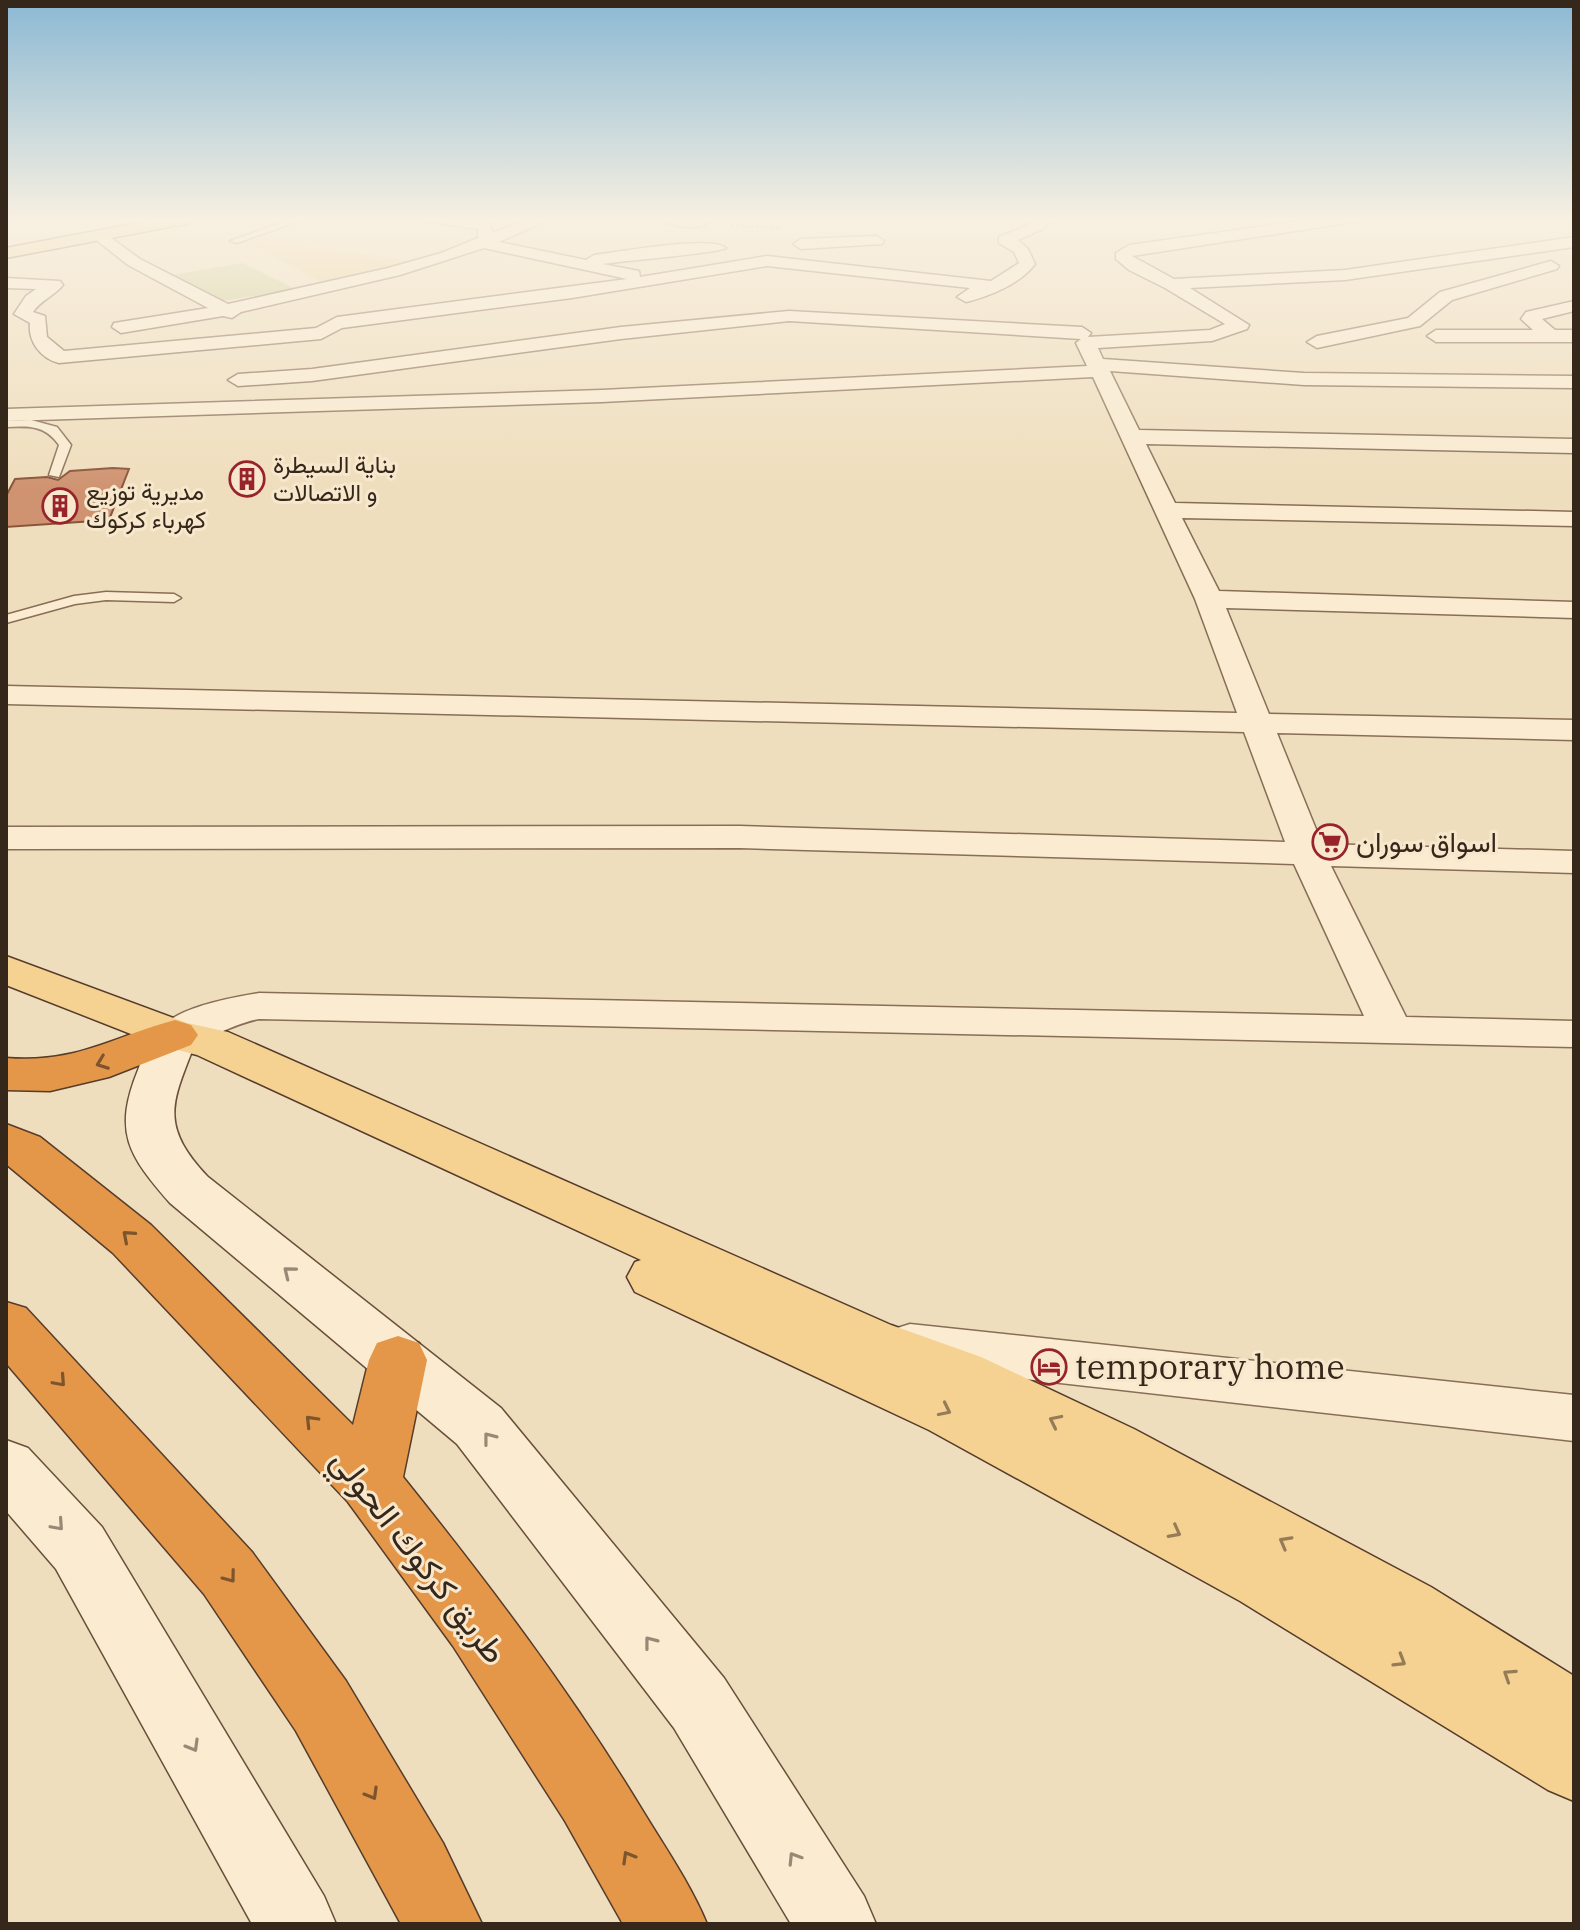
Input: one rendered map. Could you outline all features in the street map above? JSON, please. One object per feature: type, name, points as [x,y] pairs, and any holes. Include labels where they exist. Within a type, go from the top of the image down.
[{"type":"highway","points":[[6,1074],[55,1076],[84,1070],[175,1035]]},
{"type":"highway","name":"طريق كركوك الحولي","points":[[6,1141],[22,1150],[132,1239],[370,1483],[477,1623],[591,1795],[667,1924]]},
{"type":"highway","points":[[6,1324],[135,1465],[228,1573],[321,1706],[416,1870],[442,1924]]},
{"type":"highway","points":[[370,1483],[398,1360]]},
{"type":"main road","points":[[6,969],[175,1035],[211,1043],[871,1341],[960,1374],[1112,1448],[1407,1609],[1574,1717]]},
{"type":"main road","points":[[175,1035],[150,1106],[148,1129],[155,1151],[189,1190],[479,1426],[699,1703],[836,1924]]},
{"type":"main road","points":[[175,1035],[188,1059],[202,1070],[950,1412],[1264,1579],[1574,1764]]},
{"type":"main road","points":[[6,1467],[79,1548],[296,1924]]},
{"type":"street","points":[[27,308],[23,314],[39,320],[38,338]]},
{"type":"street","points":[[107,329],[230,308]]},
{"type":"street","points":[[38,338],[59,357],[321,333],[337,323],[452,308]]},
{"type":"street","points":[[590,308],[621,333]]},
{"type":"street","points":[[760,308],[789,316],[1304,379],[1574,382]]},
{"type":"street","points":[[220,382],[312,375],[465,341],[621,333],[886,308]]},
{"type":"street","points":[[1067,308],[1209,599],[1308,855],[1390,1028]]},
{"type":"street","points":[[6,415],[602,396],[1091,353],[1212,335],[1240,325],[1212,308]]},
{"type":"street","points":[[1317,342],[1414,322],[1431,308]]},
{"type":"street","points":[[1565,308],[1530,319],[1565,336],[1574,347]]},
{"type":"street","points":[[226,309],[274,337]]},
{"type":"street","points":[[445,309],[465,341]]},
{"type":"street","points":[[312,375],[323,357],[321,333]]},
{"type":"street","points":[[16,340],[65,334]]},
{"type":"street","points":[[1436,336],[1565,336]]},
{"type":"street","points":[[1132,437],[1574,446]]},
{"type":"street","points":[[1166,510],[1574,519]]},
{"type":"street","points":[[1209,599],[1574,610]]},
{"type":"street","points":[[6,695],[1574,730]]},
{"type":"street","points":[[6,838],[740,837],[1574,862]]},
{"type":"street","points":[[175,1035],[225,1012],[259,1006],[1574,1034]]},
{"type":"street","points":[[871,1341],[1574,1418]]},
{"type":"lane","points":[[6,424],[31,423],[53,429],[65,445],[55,475]]},
{"type":"lane","points":[[6,619],[74,600],[106,596],[174,598]]},
{"type":"building","name":"مديرية توزيع كهرباء كركوك","points":[[129,469],[109,520],[6,527],[6,496],[15,479],[47,477],[58,480],[70,471]]},
{"type":"place","name":"بناية السيطرة و الاتصالات","points":[[247,479]]},
{"type":"place","name":"مديرية توزيع كهرباء كركوك","points":[[60,506]]},
{"type":"place","name":"اسواق سوران","points":[[1330,842]]},
{"type":"place","name":"temporary home","points":[[1049,1367]]}]
